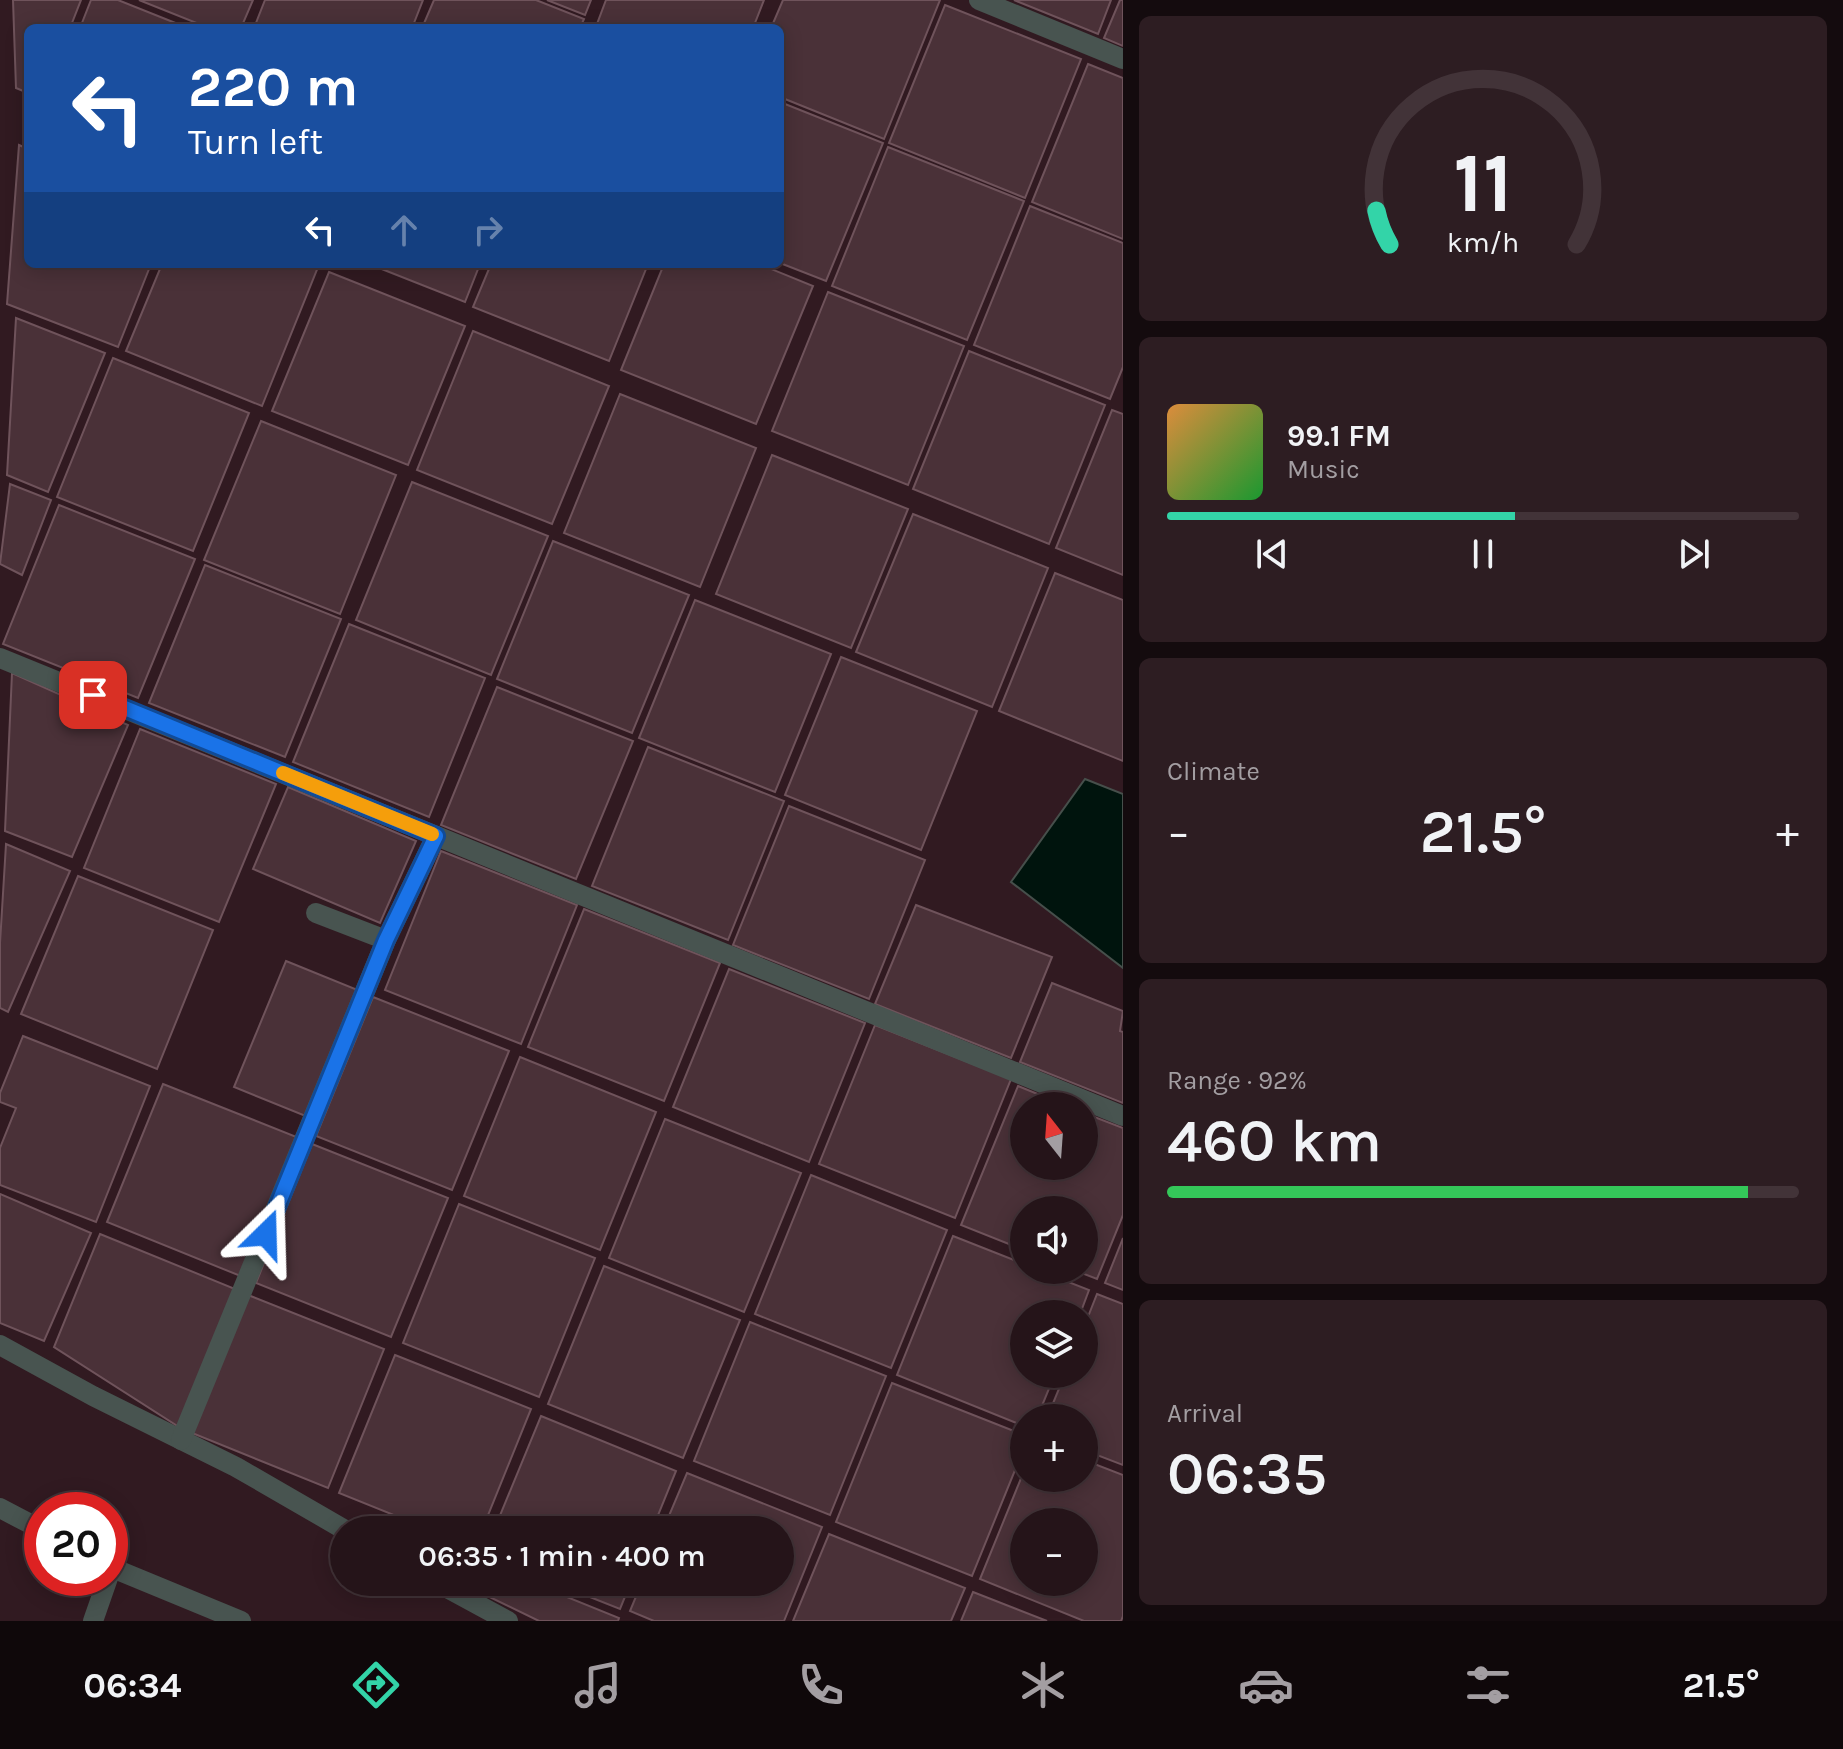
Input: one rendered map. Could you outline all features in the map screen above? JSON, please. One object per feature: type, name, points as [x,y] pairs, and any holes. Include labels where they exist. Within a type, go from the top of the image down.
[{"type":"lane","points":[[979,0],[1123,59]]},
{"type":"lane","points":[[0,658],[1123,1116]]},
{"type":"lane","points":[[181,1440],[386,940],[436,836]]},
{"type":"lane","points":[[316,913],[386,940]]},
{"type":"lane","points":[[0,1345],[93,1396],[236,1467],[330,1521]]},
{"type":"lane","points":[[0,1508],[24,1521]]},
{"type":"lane","points":[[128,1578],[241,1621]]},
{"type":"lane","points":[[93,1621],[102,1596]]},
{"type":"lane","points":[[462,1596],[508,1621]]},
{"type":"shaded area","points":[[1085,779],[1123,794],[1123,968],[1011,882]]},
{"type":"building","points":[[13,0],[81,0],[72,24],[24,24],[24,91],[16,88]]},
{"type":"building","points":[[91,0],[118,0],[178,24],[82,24]]},
{"type":"building","points":[[139,0],[253,0],[243,24],[199,24]]},
{"type":"building","points":[[265,0],[423,0],[414,24],[256,24]]},
{"type":"building","points":[[434,0],[536,0],[584,19],[582,24],[424,24]]},
{"type":"building","points":[[547,0],[591,0],[585,15]]},
{"type":"building","points":[[606,0],[764,0],[755,24],[597,24]]},
{"type":"building","points":[[783,0],[940,0],[884,139],[784,99],[784,24],[773,24]]},
{"type":"building","points":[[1014,0],[1111,0],[1098,34]]},
{"type":"building","points":[[1120,0],[1123,0],[1123,46],[1104,38]]},
{"type":"building","points":[[945,5],[1081,59],[1025,198],[889,143]]},
{"type":"building","points":[[1088,64],[1123,78],[1123,239],[1032,202]]},
{"type":"building","points":[[784,104],[883,143],[826,281],[784,265]]},
{"type":"building","points":[[19,145],[24,147],[24,268],[149,268],[118,347],[7,304]]},
{"type":"building","points":[[888,147],[1024,201],[967,340],[832,286]]},
{"type":"building","points":[[1030,206],[1123,243],[1123,367],[1110,399],[974,345]]},
{"type":"building","points":[[160,268],[318,268],[262,406],[126,351]]},
{"type":"building","points":[[379,268],[478,268],[465,302]]},
{"type":"building","points":[[489,268],[646,268],[609,361],[473,307]]},
{"type":"building","points":[[662,268],[769,268],[813,286],[756,424],[621,370]]},
{"type":"building","points":[[329,272],[465,326],[408,465],[272,411]]},
{"type":"building","points":[[828,292],[964,346],[908,485],[772,431]]},
{"type":"building","points":[[16,318],[105,353],[48,492],[7,475]]},
{"type":"building","points":[[473,331],[609,386],[552,524],[417,470]]},
{"type":"building","points":[[969,351],[1105,405],[1049,544],[913,489]]},
{"type":"building","points":[[113,358],[249,413],[193,551],[57,497]]},
{"type":"building","points":[[620,394],[756,448],[700,587],[564,533]]},
{"type":"building","points":[[1112,410],[1123,414],[1123,575],[1056,548]]},
{"type":"building","points":[[261,421],[396,475],[340,614],[204,560]]},
{"type":"building","points":[[772,455],[908,509],[851,648],[716,594]]},
{"type":"building","points":[[412,482],[548,536],[491,675],[356,620]]},
{"type":"building","points":[[10,484],[51,500],[22,575],[0,564]]},
{"type":"building","points":[[59,505],[195,559],[138,698],[3,644]]},
{"type":"building","points":[[913,514],[1048,568],[992,707],[856,652]]},
{"type":"building","points":[[553,541],[689,595],[632,733],[497,679]]},
{"type":"building","points":[[205,565],[341,619],[285,757],[149,703]]},
{"type":"building","points":[[1055,573],[1123,600],[1123,761],[999,711]]},
{"type":"building","points":[[695,600],[831,654],[775,792],[639,738]]},
{"type":"building","points":[[349,624],[485,678],[429,817],[293,762]]},
{"type":"building","points":[[841,657],[977,711],[921,850],[785,795]]},
{"type":"building","points":[[12,673],[128,725],[72,857],[5,831]]},
{"type":"building","points":[[497,687],[633,741],[576,879],[441,825]]},
{"type":"building","points":[[140,729],[276,784],[219,922],[84,868]]},
{"type":"building","points":[[648,747],[784,801],[728,940],[592,886]]},
{"type":"building","points":[[288,787],[416,841],[380,923],[253,869]]},
{"type":"building","points":[[789,806],[925,860],[869,999],[733,945]]},
{"type":"building","points":[[6,844],[70,871],[8,1012],[0,1008]]},
{"type":"building","points":[[441,851],[577,905],[521,1044],[385,990]]},
{"type":"building","points":[[78,876],[213,930],[157,1069],[21,1014]]},
{"type":"building","points":[[916,905],[1052,957],[1011,1058],[875,1004]]},
{"type":"building","points":[[584,909],[720,963],[664,1101],[528,1047]]},
{"type":"building","points":[[286,961],[360,991],[308,1117],[234,1087]]},
{"type":"building","points":[[729,969],[865,1023],[809,1162],[673,1107]]},
{"type":"building","points":[[1052,983],[1123,1011],[1120,1031],[1123,1032],[1123,1103],[1020,1062]]},
{"type":"building","points":[[373,997],[509,1051],[452,1190],[316,1136]]},
{"type":"building","points":[[875,1025],[1011,1079],[955,1218],[819,1164]]},
{"type":"building","points":[[23,1036],[150,1086],[96,1222],[0,1185],[0,1148],[16,1108],[0,1102],[0,1093]]},
{"type":"building","points":[[520,1057],[656,1112],[600,1250],[464,1196]]},
{"type":"building","points":[[163,1084],[299,1138],[243,1277],[107,1222]]},
{"type":"building","points":[[1018,1086],[1033,1092],[1016,1092]]},
{"type":"building","points":[[1010,1106],[1010,1180],[1098,1180],[1098,1118],[1123,1128],[1123,1215],[1098,1277],[1098,1196],[1010,1196],[1010,1244],[961,1225]]},
{"type":"building","points":[[665,1119],[801,1173],[744,1312],[609,1258]]},
{"type":"building","points":[[312,1144],[448,1198],[391,1337],[256,1283]]},
{"type":"building","points":[[811,1175],[947,1230],[891,1368],[755,1314]]},
{"type":"building","points":[[0,1194],[91,1233],[44,1341],[0,1323]]},
{"type":"building","points":[[459,1204],[595,1258],[539,1397],[403,1343]]},
{"type":"building","points":[[100,1234],[235,1289],[179,1427],[54,1347]]},
{"type":"building","points":[[953,1236],[1010,1258],[1010,1284],[1074,1284],[1089,1290],[1085,1300],[1010,1300],[1010,1388],[1049,1388],[1043,1404],[1010,1404],[1010,1420],[897,1375]]},
{"type":"building","points":[[1123,1238],[1123,1290],[1105,1283]]},
{"type":"building","points":[[604,1266],[740,1320],[683,1458],[548,1404]]},
{"type":"building","points":[[1097,1294],[1123,1304],[1123,1465],[1098,1455],[1098,1404],[1053,1404],[1059,1388],[1098,1388],[1098,1300],[1095,1300]]},
{"type":"building","points":[[248,1295],[384,1349],[328,1488],[192,1433]]},
{"type":"building","points":[[750,1322],[886,1376],[830,1515],[694,1461]]},
{"type":"building","points":[[395,1355],[531,1409],[488,1516],[396,1516],[339,1493]]},
{"type":"building","points":[[892,1383],[1010,1429],[1010,1482],[972,1576],[836,1522]]},
{"type":"building","points":[[541,1416],[676,1471],[658,1516],[500,1516]]},
{"type":"building","points":[[1098,1465],[1123,1475],[1121,1621],[1084,1621],[1022,1596],[1098,1596],[1098,1508],[1010,1508],[1010,1591],[980,1579],[1015,1492],[1098,1492]]},
{"type":"building","points":[[687,1473],[822,1527],[784,1621],[654,1621],[630,1611],[636,1596],[794,1596],[794,1516],[669,1516]]},
{"type":"building","points":[[829,1534],[965,1588],[951,1621],[793,1621]]},
{"type":"building","points":[[973,1592],[1047,1621],[961,1621]]},
{"type":"building","points":[[487,1596],[565,1596],[619,1618],[618,1621],[539,1621]]},
{"type":"building","points":[[587,1596],[625,1596],[620,1609]]},
{"type":"slow traffic","points":[[283,773],[432,834]]},
{"type":"route","points":[[93,695],[436,836],[386,940],[266,1234]]}]
